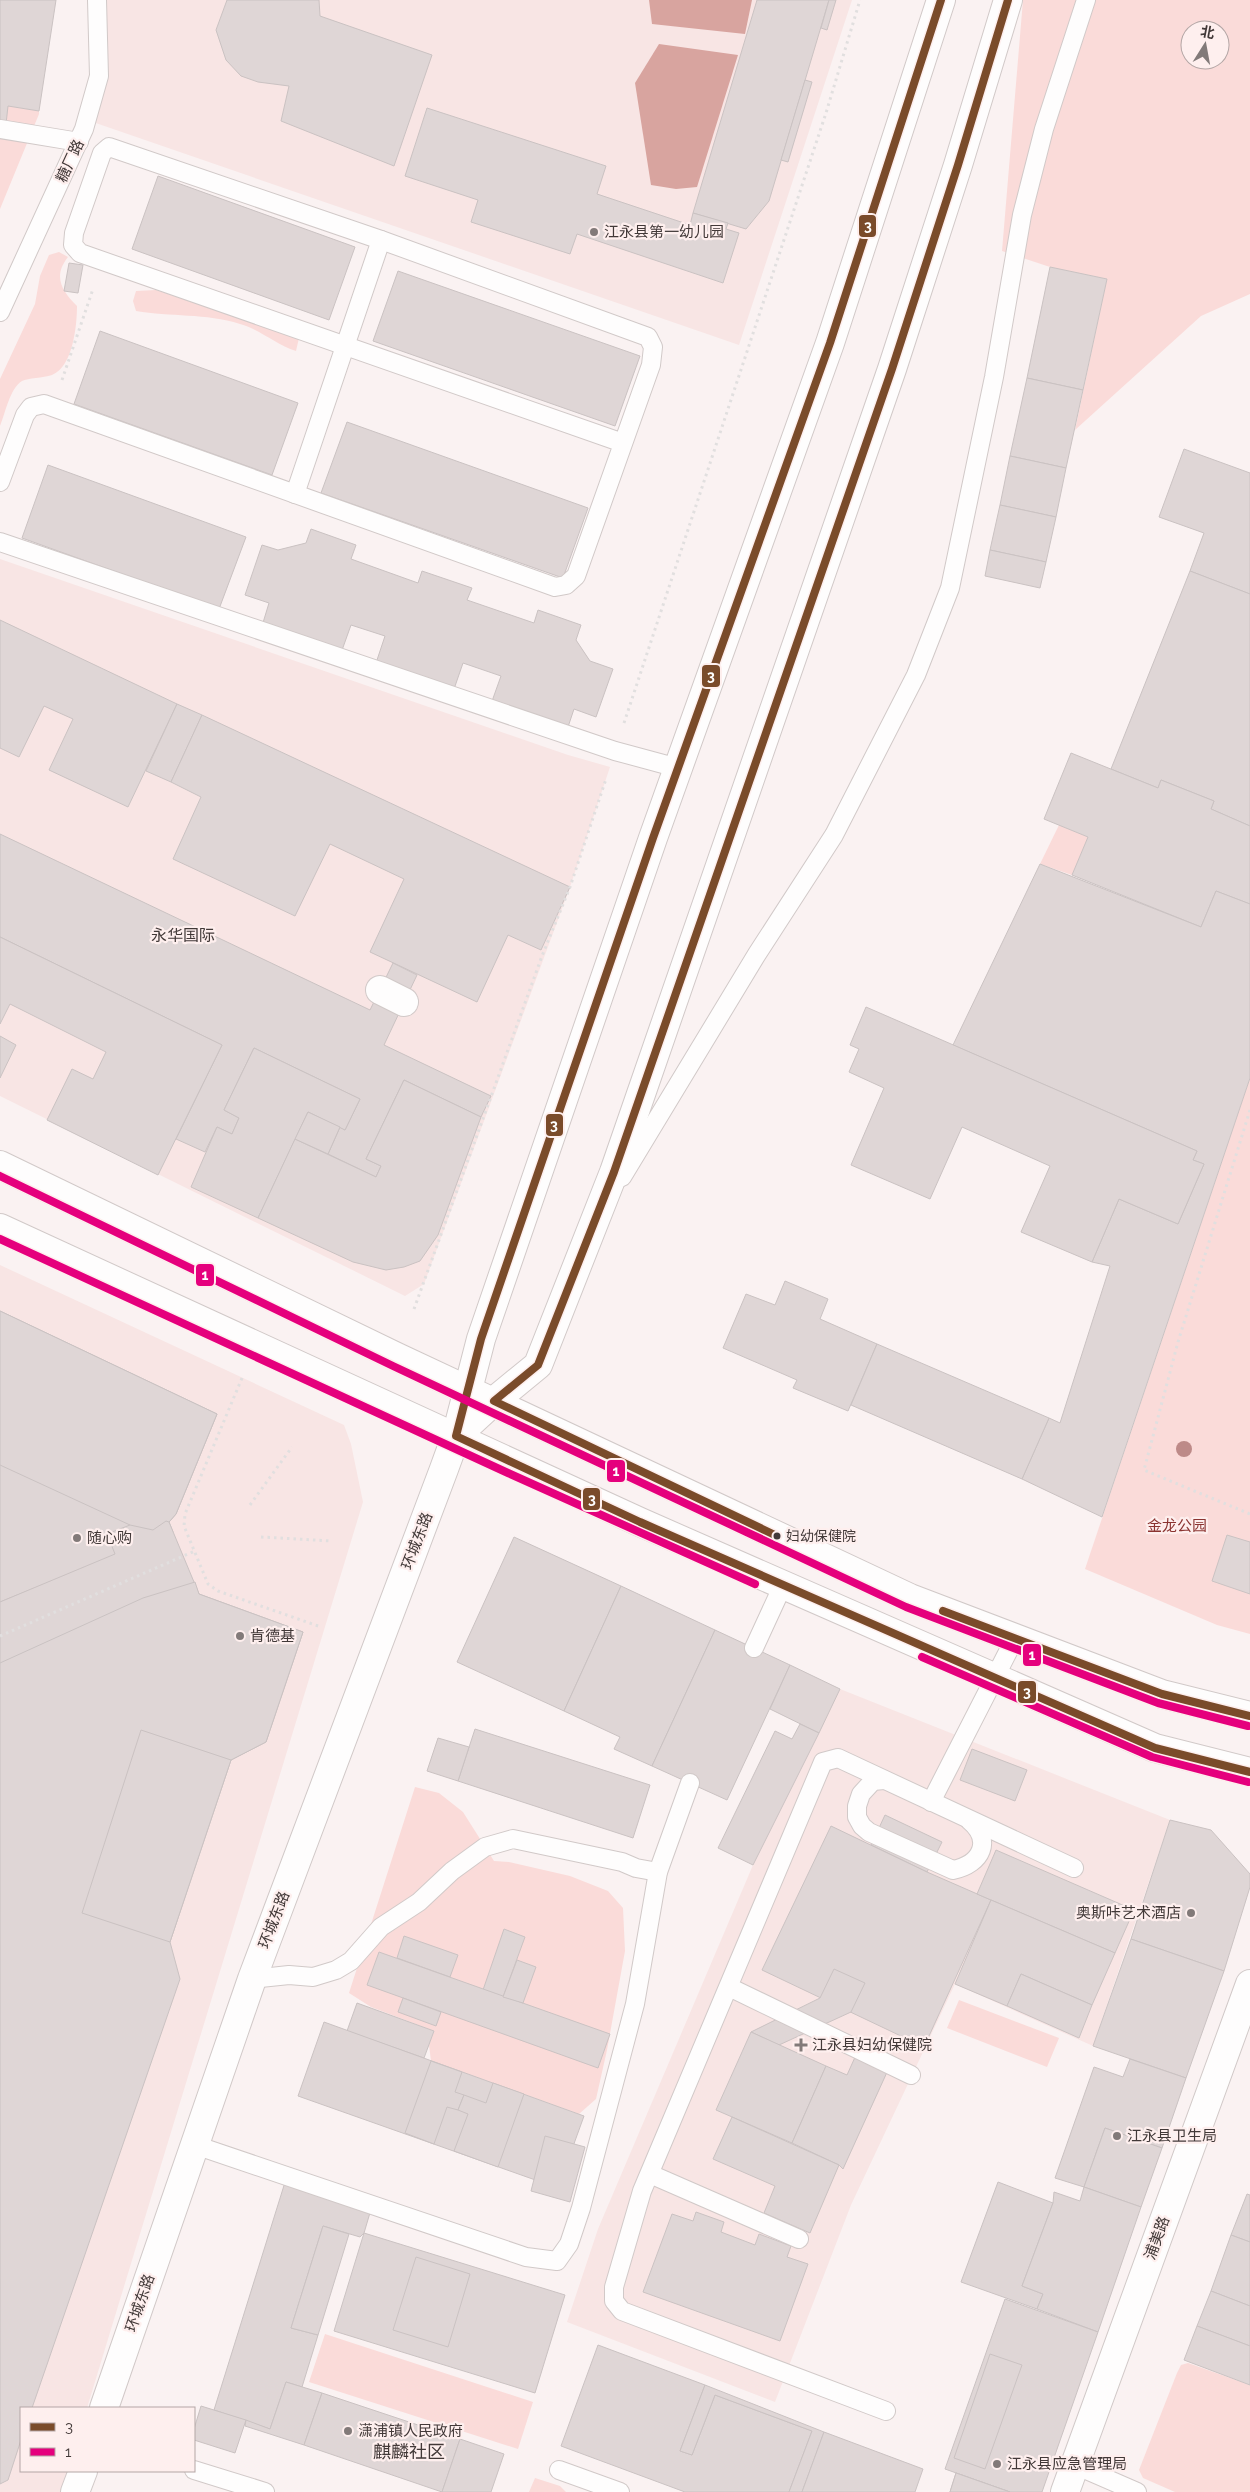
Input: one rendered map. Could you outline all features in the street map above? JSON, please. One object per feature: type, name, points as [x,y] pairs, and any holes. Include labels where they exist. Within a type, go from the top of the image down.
[{"type":"main road","name":"环城东路","points":[[104,2407],[252,1979],[456,1436],[480,1339],[678,768],[830,343],[941,0]]},
{"type":"main road","name":"环城东路","points":[[456,1436],[494,1401],[538,1365],[614,1172],[889,378],[958,165],[1008,0]]},
{"type":"main road","points":[[380,990],[404,1002]]},
{"type":"main road","points":[[0,1165],[398,1357],[910,1598],[1162,1694],[1250,1716]]},
{"type":"main road","points":[[0,1228],[640,1522],[1155,1748],[1250,1772]]},
{"type":"main road","name":"浦美路","points":[[1065,2492],[1250,1984]]},
{"type":"main road","points":[[75,2492],[83,2472]]},
{"type":"lane","name":"糖厂路","points":[[0,312],[79,142],[99,76],[97,0]]},
{"type":"lane","points":[[591,1230],[757,954],[834,835],[916,675],[950,588],[994,378],[1022,215],[1044,129],[1086,0]]},
{"type":"lane","points":[[0,129],[79,142]]},
{"type":"lane","points":[[0,482],[25,414],[31,406],[44,404],[555,587],[566,585],[576,576],[651,365],[654,347],[648,336],[381,240],[109,147],[102,153],[74,233],[72,245],[80,253],[623,443]]},
{"type":"lane","points":[[295,494],[381,240]]},
{"type":"lane","points":[[0,542],[615,751],[678,768]]},
{"type":"lane","points":[[754,1648],[783,1585]]},
{"type":"lane","points":[[931,1802],[1015,1638]]},
{"type":"lane","points":[[886,2411],[622,2311],[614,2301],[614,2287],[642,2191],[823,1762],[838,1758],[1074,1868]]},
{"type":"lane","points":[[884,1780],[873,1781],[867,1785],[856,1806],[857,1817],[869,1832],[953,1870],[965,1868],[977,1859],[982,1844],[977,1827],[968,1819]]},
{"type":"lane","points":[[195,2144],[526,2258],[557,2261],[569,2244],[581,2208],[633,2013],[658,1872],[690,1783]]},
{"type":"lane","points":[[252,1979],[289,1975],[313,1977],[336,1970],[350,1961],[381,1927],[419,1902],[452,1871],[485,1847],[513,1840],[622,1862],[636,1868],[658,1872]]},
{"type":"lane","points":[[729,1987],[911,2075]]},
{"type":"lane","points":[[650,2174],[799,2239]]},
{"type":"lane","points":[[1075,2466],[1137,2492]]},
{"type":"lane","points":[[195,2470],[265,2492]]},
{"type":"lane","points":[[559,2470],[586,2486],[620,2492]]},
{"type":"path","points":[[414,1310],[535,975],[570,887],[823,122],[860,0]]},
{"type":"path","points":[[52,407],[103,261]]},
{"type":"path","points":[[1250,1110],[1178,1342],[1144,1470],[1250,1514]]},
{"type":"path","points":[[242,1377],[185,1514],[184,1526],[208,1584],[218,1591],[321,1627]]},
{"type":"path","points":[[250,1505],[292,1447]]},
{"type":"path","points":[[262,1537],[332,1541]]},
{"type":"path","points":[[0,1636],[195,1552]]},
{"type":"shaded area","name":"江永县第一幼儿园","points":[[97,0],[852,0],[739,345],[87,120]]},
{"type":"shaded area","points":[[649,0],[752,0],[745,34],[652,24]]},
{"type":"shaded area","points":[[659,44],[738,55],[697,187],[676,189],[651,185],[635,83]]},
{"type":"shaded area","name":"永华国际","points":[[0,559],[568,755],[610,767],[570,887],[424,1284],[405,1296],[0,1096]]},
{"type":"shaded area","points":[[0,1265],[344,1425],[351,1444],[363,1502],[87,2407],[20,2407],[20,2472],[68,2472],[61,2492],[0,2492]]},
{"type":"shaded area","name":"江永县妇幼保健院","points":[[840,1689],[1170,1820],[1093,2046],[955,1984],[851,2205],[775,2402],[567,2322],[598,2229],[753,1865]]},
{"type":"green space","points":[[1023,0],[1250,0],[1250,294],[1201,316],[1075,430],[1107,279],[1050,267],[1002,251]]},
{"type":"green space","points":[[8,106],[39,111],[39,114],[0,209],[0,123],[6,123]]},
{"type":"green space","points":[[59,252],[68,257],[61,270],[61,283],[77,306],[75,334],[69,355],[65,364],[52,375],[25,380],[18,384],[11,395],[0,426],[0,379],[35,304],[40,276],[49,255]]},
{"type":"green space","points":[[156,290],[299,338],[296,351],[247,326],[227,321],[214,318],[136,311],[133,301],[136,291]]},
{"type":"green space","points":[[1059,825],[1088,837],[1072,875],[1040,864]]},
{"type":"green space","name":"金龙公园","points":[[1250,1078],[1250,1634],[1217,1625],[1085,1569]]},
{"type":"green space","points":[[415,1787],[439,1793],[463,1812],[494,1861],[509,1862],[570,1876],[608,1891],[623,1908],[625,1951],[607,2050],[596,2099],[579,2114],[431,2061],[429,2045],[434,2031],[371,2007],[349,1993]]},
{"type":"green space","points":[[959,2000],[1059,2038],[1047,2067],[947,2028]]},
{"type":"green space","points":[[325,2334],[533,2402],[518,2449],[309,2382]]},
{"type":"green space","points":[[1188,2363],[1250,2385],[1250,2492],[1175,2492],[1143,2478],[1139,2470],[1177,2373],[1181,2365]]},
{"type":"green space","points":[[535,2478],[560,2486],[566,2492],[529,2492]]},
{"type":"building","points":[[0,0],[56,0],[39,111],[8,106],[6,124],[0,123]]},
{"type":"building","points":[[227,0],[319,0],[320,16],[432,55],[394,166],[281,121],[289,86],[258,82],[241,76],[226,60],[216,30]]},
{"type":"building","points":[[757,0],[829,0],[769,201],[746,229],[693,213]]},
{"type":"building","points":[[829,0],[836,0],[827,30],[821,28]]},
{"type":"building","points":[[805,80],[812,82],[788,162],[781,160]]},
{"type":"building","points":[[427,108],[606,166],[597,194],[690,225],[693,213],[728,223],[726,229],[739,233],[723,283],[577,234],[570,254],[471,222],[478,200],[405,176]]},
{"type":"building","points":[[158,176],[355,247],[329,320],[132,249]]},
{"type":"building","points":[[69,263],[83,265],[78,293],[64,291]]},
{"type":"building","points":[[1050,267],[1107,279],[1083,390],[1027,378]]},
{"type":"building","points":[[398,271],[640,356],[615,426],[373,341]]},
{"type":"building","points":[[100,331],[298,403],[272,475],[74,404]]},
{"type":"building","points":[[1027,378],[1083,390],[1066,468],[1010,456]]},
{"type":"building","points":[[347,422],[588,508],[563,578],[321,493]]},
{"type":"building","points":[[1184,449],[1250,473],[1250,594],[1190,571],[1204,533],[1159,517]]},
{"type":"building","points":[[1010,456],[1066,468],[1056,517],[1000,505]]},
{"type":"building","points":[[48,465],[246,537],[219,609],[22,538]]},
{"type":"building","points":[[1000,505],[1056,517],[1046,562],[990,550]]},
{"type":"building","points":[[311,529],[356,545],[351,559],[418,583],[422,571],[472,588],[467,600],[534,623],[538,610],[581,625],[576,640],[590,661],[613,669],[596,717],[574,709],[567,730],[491,704],[501,676],[463,663],[453,692],[375,666],[385,636],[351,625],[341,653],[262,626],[269,603],[245,595],[262,545],[278,550],[306,543]]},
{"type":"building","points":[[990,550],[1046,562],[1040,588],[985,576]]},
{"type":"building","points":[[1190,571],[1250,594],[1250,826],[1211,809],[1214,801],[1161,780],[1158,788],[1111,769]]},
{"type":"building","points":[[0,620],[177,704],[128,807],[49,770],[73,719],[44,706],[19,757],[0,748]]},
{"type":"building","points":[[177,704],[202,715],[171,782],[146,771]]},
{"type":"building","points":[[202,715],[570,887],[541,950],[508,935],[477,1002],[370,952],[404,879],[330,844],[295,916],[173,859],[201,797],[171,782]]},
{"type":"building","points":[[1071,753],[1158,788],[1161,780],[1214,801],[1211,809],[1250,826],[1250,904],[1216,891],[1201,927],[1072,875],[1088,837],[1044,819]]},
{"type":"building","points":[[0,834],[370,1010],[393,963],[417,975],[384,1045],[491,1096],[481,1117],[404,1080],[366,1159],[381,1166],[376,1177],[328,1154],[340,1127],[345,1130],[360,1099],[254,1048],[224,1110],[239,1118],[232,1134],[217,1127],[205,1152],[176,1139],[222,1045],[0,937]]},
{"type":"building","points":[[1040,864],[1201,927],[1216,891],[1250,904],[1250,1078],[1102,1517],[1022,1479],[1049,1418],[1060,1423],[1110,1266],[1092,1262],[1119,1199],[1178,1224],[1204,1164],[1193,1160],[1197,1151],[953,1045]]},
{"type":"building","points":[[0,937],[222,1045],[158,1175],[47,1120],[72,1069],[93,1079],[106,1052],[10,1004],[0,1024]]},
{"type":"building","points":[[866,1007],[1197,1151],[1193,1160],[1204,1164],[1178,1224],[1119,1199],[1092,1262],[1021,1232],[1050,1166],[962,1127],[930,1199],[851,1165],[884,1088],[849,1072],[859,1049],[850,1045]]},
{"type":"building","points":[[0,1036],[16,1045],[0,1078]]},
{"type":"building","points":[[254,1048],[360,1099],[345,1130],[308,1112],[258,1218],[191,1187],[217,1127],[232,1134],[239,1118],[224,1110]]},
{"type":"building","points":[[404,1080],[481,1117],[438,1235],[420,1261],[404,1267],[386,1270],[353,1262],[258,1218],[295,1139],[376,1177],[381,1166],[366,1159]]},
{"type":"building","points":[[308,1112],[340,1127],[328,1154],[295,1139]]},
{"type":"building","points":[[785,1281],[828,1299],[820,1319],[877,1344],[848,1411],[793,1388],[797,1380],[723,1348],[746,1294],[775,1305]]},
{"type":"building","points":[[0,1311],[217,1414],[176,1514],[169,1522],[173,1532],[0,1602]]},
{"type":"building","points":[[0,1311],[217,1414],[176,1514],[157,1536],[141,1545],[130,1525],[0,1465]]},
{"type":"building","points":[[877,1344],[1049,1418],[1022,1479],[851,1405]]},
{"type":"building","points":[[166,1521],[169,1522],[199,1594],[303,1632],[266,1742],[231,1760],[141,1730],[82,1913],[0,1890],[0,1602],[115,1554],[107,1534],[130,1525],[153,1530]]},
{"type":"building","points":[[1227,1535],[1250,1542],[1250,1594],[1212,1581]]},
{"type":"building","points":[[514,1537],[621,1586],[564,1711],[457,1662]]},
{"type":"building","points":[[195,1582],[199,1594],[303,1632],[266,1742],[231,1760],[170,1942],[180,1979],[32,2407],[20,2407],[20,2443],[8,2480],[0,2484],[0,1663],[143,1598]]},
{"type":"building","points":[[621,1586],[715,1630],[652,1766],[614,1749],[620,1737],[564,1711]]},
{"type":"building","points":[[715,1630],[790,1665],[727,1800],[652,1766]]},
{"type":"building","points":[[790,1665],[840,1689],[819,1733],[770,1709]]},
{"type":"building","points":[[800,1724],[819,1733],[753,1865],[718,1848],[775,1731],[792,1739]]},
{"type":"building","points":[[475,1729],[650,1785],[633,1838],[458,1781]]},
{"type":"building","points":[[141,1730],[231,1760],[170,1942],[82,1913]]},
{"type":"building","points":[[438,1738],[469,1747],[458,1781],[427,1771]]},
{"type":"building","points":[[972,1749],[1027,1770],[1015,1801],[960,1780]]},
{"type":"building","points":[[885,1815],[942,1842],[927,1872],[871,1845]]},
{"type":"building","name":"奥斯咔艺术酒店","points":[[1170,1820],[1211,1830],[1250,1874],[1250,1887],[1224,1971],[1131,1939]]},
{"type":"building","points":[[831,1826],[991,1900],[924,2047],[762,1970]]},
{"type":"building","points":[[996,1850],[1134,1910],[1115,1953],[977,1894]]},
{"type":"building","points":[[991,1900],[1115,1953],[1092,2005],[1021,1974],[1007,2006],[955,1984]]},
{"type":"building","points":[[504,1929],[525,1937],[503,1997],[483,1990]]},
{"type":"building","points":[[404,1936],[458,1955],[450,1977],[397,1958]]},
{"type":"building","points":[[1131,1939],[1224,1971],[1186,2078],[1093,2046]]},
{"type":"building","points":[[379,1952],[610,2034],[598,2068],[367,1985]]},
{"type":"building","points":[[517,1960],[536,1967],[523,2003],[503,1997]]},
{"type":"building","points":[[834,1969],[865,1983],[851,2012],[779,2045],[751,2032],[820,1998]]},
{"type":"building","points":[[1021,1974],[1092,2005],[1079,2038],[1007,2006]]},
{"type":"building","points":[[403,1998],[441,2012],[436,2026],[398,2012]]},
{"type":"building","points":[[357,2003],[434,2031],[424,2058],[347,2031]]},
{"type":"building","points":[[324,2022],[584,2116],[558,2188],[298,2096]]},
{"type":"building","points":[[751,2032],[826,2066],[792,2143],[716,2110]]},
{"type":"building","points":[[856,2055],[888,2070],[843,2169],[839,2165],[792,2143],[826,2066],[847,2075]]},
{"type":"building","points":[[1130,2059],[1186,2078],[1162,2148],[1105,2128],[1084,2187],[1055,2178],[1094,2067],[1123,2077]]},
{"type":"building","points":[[431,2061],[462,2072],[455,2092],[464,2095],[458,2110],[447,2107],[434,2144],[405,2133]]},
{"type":"building","points":[[493,2083],[524,2094],[498,2167],[454,2151],[468,2114],[458,2110],[464,2095],[486,2103]]},
{"type":"building","points":[[732,2117],[839,2165],[810,2233],[764,2213],[775,2186],[713,2159]]},
{"type":"building","points":[[1105,2128],[1162,2148],[1141,2207],[1084,2187]]},
{"type":"building","points":[[545,2136],[585,2147],[570,2202],[531,2191]]},
{"type":"building","points":[[286,2179],[372,2206],[364,2233],[360,2237],[323,2226],[291,2328],[318,2335],[302,2387],[286,2382],[270,2429],[214,2410]]},
{"type":"building","points":[[998,2182],[1053,2203],[1022,2286],[1043,2294],[1037,2309],[961,2282]]},
{"type":"building","points":[[1084,2187],[1141,2207],[1098,2332],[1037,2309],[1043,2294],[1022,2286],[1053,2203],[1054,2192],[1080,2201]]},
{"type":"building","points":[[1247,2194],[1250,2195],[1250,2242],[1231,2235]]},
{"type":"building","points":[[696,2212],[724,2222],[721,2232],[755,2245],[759,2234],[791,2246],[787,2257],[808,2264],[780,2341],[643,2292],[672,2214],[693,2221]]},
{"type":"building","points":[[323,2226],[349,2234],[318,2335],[291,2328]]},
{"type":"building","points":[[364,2233],[565,2295],[535,2393],[334,2331]]},
{"type":"building","points":[[1231,2235],[1250,2242],[1250,2306],[1211,2291]]},
{"type":"building","points":[[416,2257],[470,2274],[448,2347],[393,2330]]},
{"type":"building","points":[[1211,2291],[1250,2306],[1250,2346],[1197,2326]]},
{"type":"building","points":[[1005,2299],[1098,2332],[1042,2492],[1010,2492],[945,2469]]},
{"type":"building","points":[[1197,2326],[1250,2346],[1250,2385],[1184,2360]]},
{"type":"building","points":[[598,2345],[705,2385],[680,2451],[692,2455],[715,2395],[812,2431],[789,2492],[685,2492],[561,2446]]},
{"type":"building","points":[[990,2354],[1022,2365],[985,2469],[954,2458]]},
{"type":"building","points":[[286,2382],[322,2393],[304,2445],[245,2426],[246,2420],[270,2429]]},
{"type":"building","points":[[705,2385],[824,2432],[802,2492],[789,2492],[812,2431],[715,2395],[692,2455],[680,2451]]},
{"type":"building","points":[[322,2393],[460,2439],[442,2492],[304,2445]]},
{"type":"building","points":[[201,2406],[246,2420],[235,2453],[195,2440],[195,2426]]},
{"type":"building","points":[[824,2432],[923,2469],[915,2492],[802,2492]]},
{"type":"building","points":[[460,2439],[504,2454],[491,2492],[442,2492]]},
{"type":"building","points":[[956,2473],[1010,2492],[950,2492]]},
{"type":"building","points":[[956,2473],[1010,2492],[950,2492]]},
{"type":"transit line","name":"3","points":[[941,0],[830,343],[653,838],[481,1339],[456,1436],[640,1522],[1155,1748],[1250,1772]]},
{"type":"transit line","name":"3","points":[[777,1536],[494,1401],[538,1365],[614,1172],[892,369],[958,165],[1008,0]]},
{"type":"transit line","name":"1","points":[[0,1176],[393,1366],[906,1607],[1158,1703],[1248,1726]]},
{"type":"transit line","name":"1","points":[[0,1239],[508,1473],[755,1584]]},
{"type":"transit line","name":"3","points":[[943,1611],[1162,1694],[1250,1716]]},
{"type":"transit line","name":"1","points":[[922,1657],[1152,1757],[1248,1782]]},
{"type":"place","name":"江永县第一幼儿园","points":[[594,232]]},
{"type":"place","name":"妇幼保健院","points":[[777,1536]]},
{"type":"place","name":"随心购","points":[[77,1538]]},
{"type":"place","name":"肯德基","points":[[240,1636]]},
{"type":"place","name":"奥斯咔艺术酒店","points":[[1191,1913]]},
{"type":"place","name":"江永县妇幼保健院","points":[[801,2045]]},
{"type":"place","name":"江永县卫生局","points":[[1117,2136]]},
{"type":"place","name":"潇浦镇人民政府","points":[[348,2431]]},
{"type":"place","name":"江永县应急管理局","points":[[997,2464]]},
{"type":"district","name":"永华国际","points":[[183,935]]},
{"type":"district","name":"麒麟社区","points":[[409,2452]]}]
